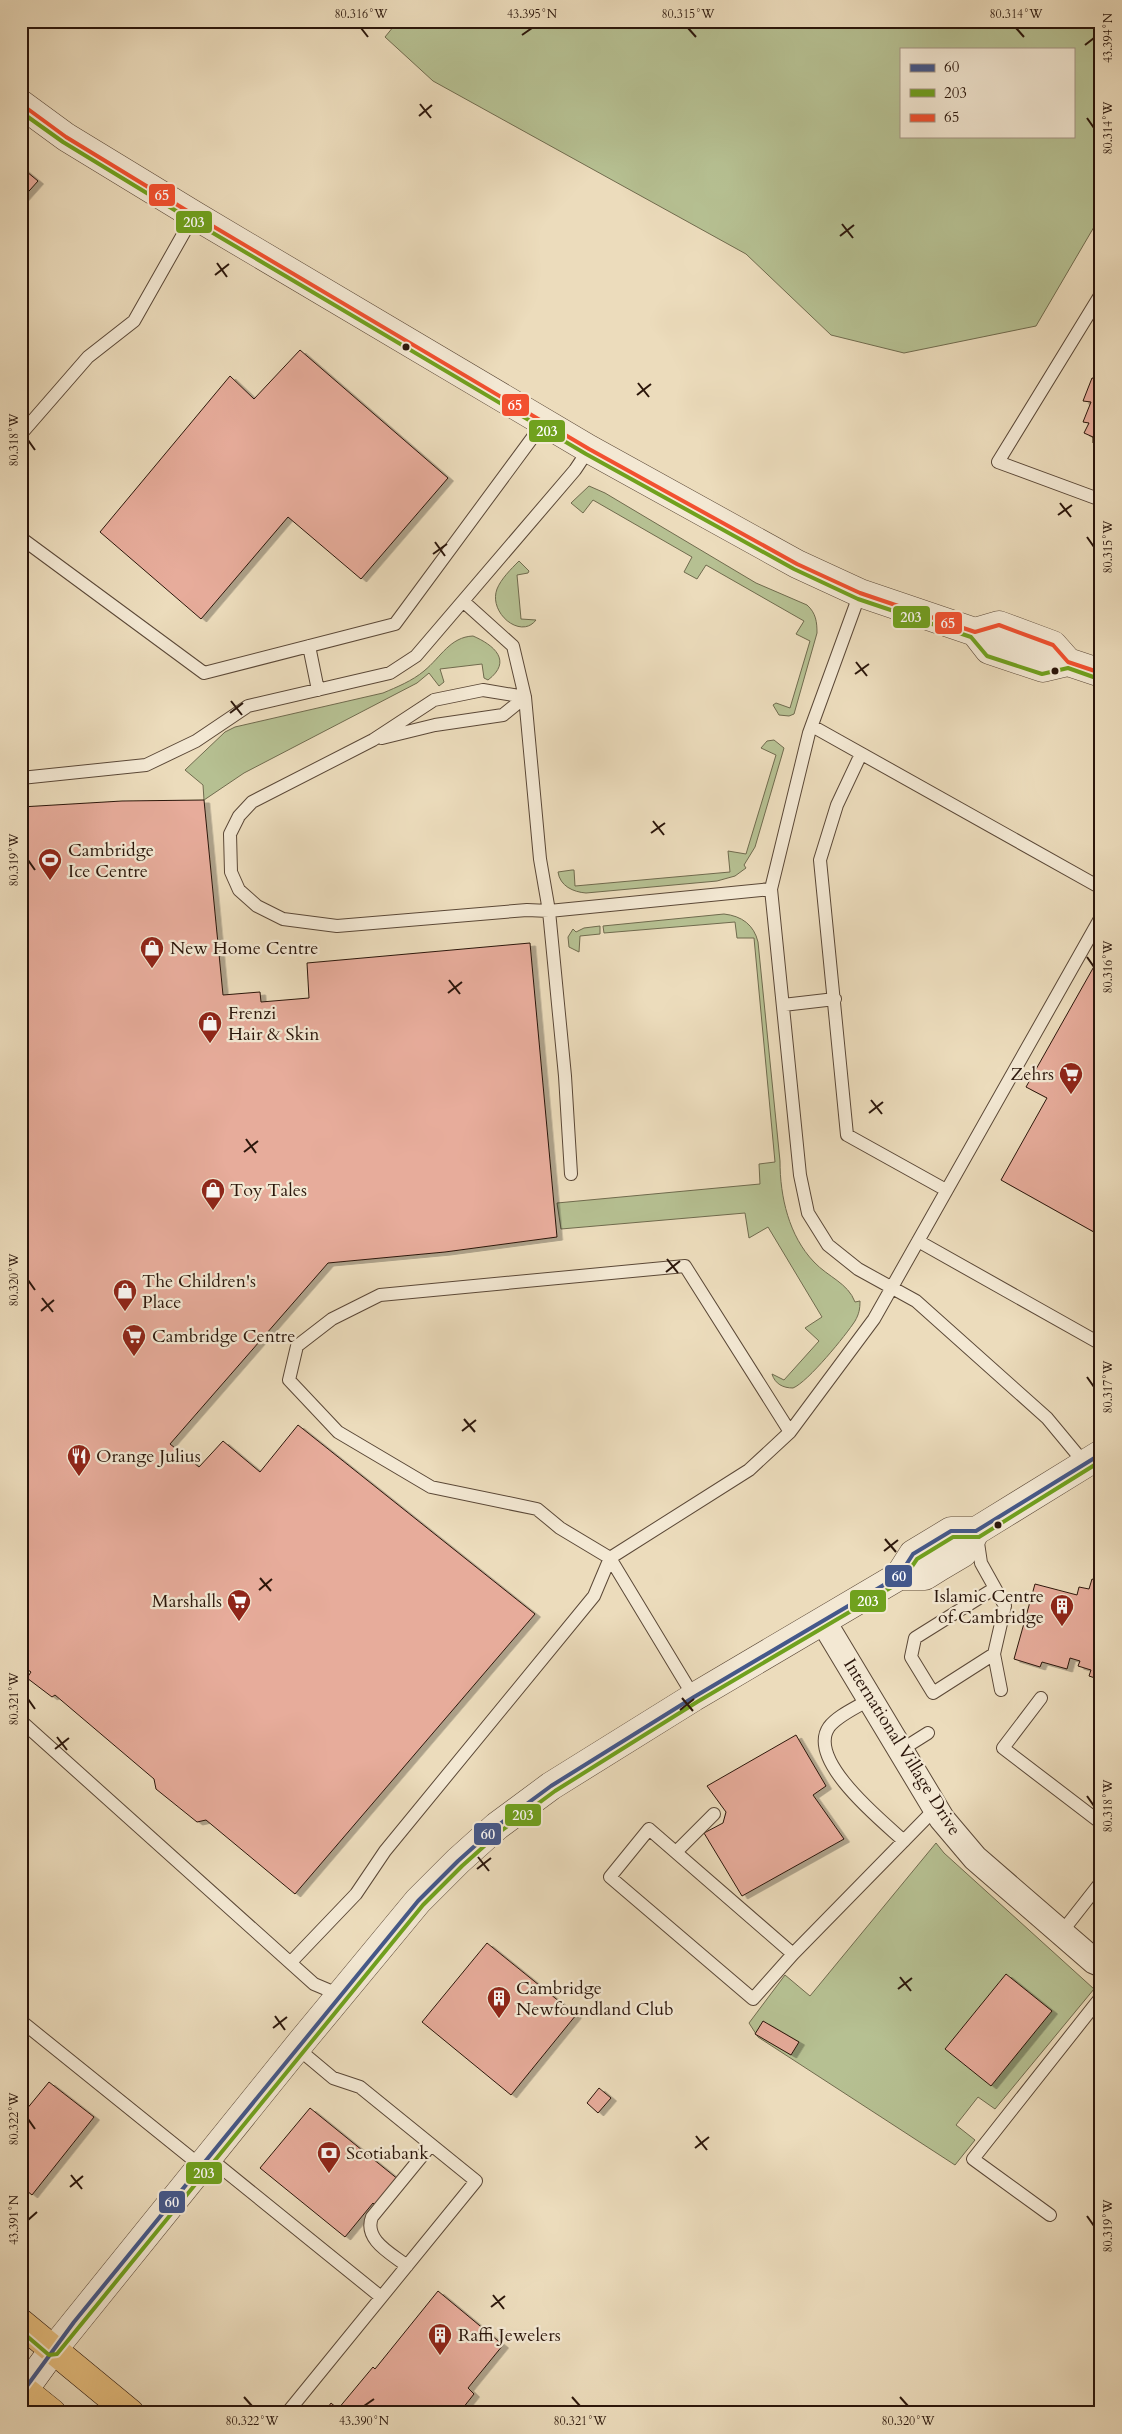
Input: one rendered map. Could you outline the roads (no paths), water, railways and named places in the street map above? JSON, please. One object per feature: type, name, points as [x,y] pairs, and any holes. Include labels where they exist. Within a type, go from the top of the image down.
[{"type":"main road","points":[[21,2323],[130,2413]]},
{"type":"main road","points":[[22,2390],[52,2413]]},
{"type":"street","points":[[21,104],[66,137],[194,215],[589,449],[796,564],[860,593],[975,632],[989,650],[1043,668],[1068,662],[1101,674]]},
{"type":"street","points":[[22,2390],[296,2047],[418,1901],[497,1826],[551,1786],[694,1697],[899,1576],[925,1576],[942,1566],[963,1553],[976,1531],[1094,1459]]},
{"type":"street","name":"International Village Drive","points":[[823,1621],[936,1808],[975,1858],[1094,1961],[1101,1964]]},
{"type":"lane","points":[[21,434],[88,356],[134,321],[194,215]]},
{"type":"lane","points":[[1101,294],[998,462],[1101,500]]},
{"type":"lane","points":[[21,538],[204,673],[395,624],[544,422]]},
{"type":"lane","points":[[21,778],[146,765],[196,741],[248,706],[390,673],[416,656],[464,602],[575,470],[589,449]]},
{"type":"lane","points":[[860,593],[812,726],[771,888],[800,1175],[808,1212],[828,1245],[858,1269],[916,1301],[1094,1459]]},
{"type":"lane","points":[[464,602],[513,646],[525,697],[540,860],[549,911],[565,1076],[571,1174]]},
{"type":"lane","points":[[309,646],[318,690]]},
{"type":"lane","points":[[525,697],[483,690],[434,700],[373,740],[268,792],[252,802],[239,816],[230,834],[231,872],[239,890],[257,906],[282,919],[337,926],[527,910],[549,911],[771,888]]},
{"type":"lane","points":[[373,740],[435,725],[503,715],[525,697]]},
{"type":"lane","points":[[812,726],[1101,888]]},
{"type":"lane","points":[[861,754],[838,805],[820,860],[847,1135],[946,1190]]},
{"type":"lane","points":[[291,1962],[356,1894],[385,1851],[594,1596],[610,1558],[749,1470],[790,1432],[874,1319],[1101,917]]},
{"type":"lane","points":[[783,1005],[834,999]]},
{"type":"lane","points":[[918,1241],[1101,1344]]},
{"type":"lane","points":[[694,1697],[610,1558],[560,1528],[537,1509],[431,1487],[338,1432],[289,1380],[297,1346],[332,1319],[380,1295],[685,1266],[790,1432]]},
{"type":"lane","points":[[976,1531],[982,1563],[1005,1606],[994,1654],[1001,1690]]},
{"type":"lane","points":[[994,1654],[933,1694],[911,1657],[915,1638],[995,1588]]},
{"type":"lane","points":[[1041,1698],[1003,1748],[1101,1823]]},
{"type":"lane","points":[[870,1699],[829,1727],[824,1739],[827,1755],[840,1777],[862,1803],[904,1841]]},
{"type":"lane","points":[[21,1721],[314,1984],[340,1995]]},
{"type":"lane","points":[[901,1750],[928,1733]]},
{"type":"lane","points":[[793,1954],[649,1829],[610,1877],[753,1999],[793,1954],[936,1808]]},
{"type":"lane","points":[[676,1852],[714,1814]]},
{"type":"lane","points":[[1061,1933],[1101,1882]]},
{"type":"lane","points":[[1050,2215],[973,2159],[1101,1997]]},
{"type":"lane","points":[[21,2021],[381,2298]]},
{"type":"lane","points":[[287,2413],[476,2181],[360,2087],[333,2078],[296,2047]]},
{"type":"lane","points":[[407,2266],[373,2239],[369,2223],[431,2145]]},
{"type":"place","name":"Cambridge Ice Centre","points":[[50,881]]},
{"type":"place","name":"New Home Centre","points":[[152,969]]},
{"type":"place","name":"Frenzi Hair & Skin","points":[[210,1044]]},
{"type":"place","name":"Zehrs","points":[[1071,1095]]},
{"type":"place","name":"Toy Tales","points":[[213,1211]]},
{"type":"place","name":"The Children's Place","points":[[125,1312]]},
{"type":"place","name":"Cambridge Centre","points":[[134,1357]]},
{"type":"place","name":"Orange Julius","points":[[79,1477]]},
{"type":"place","name":"Marshalls","points":[[239,1622]]},
{"type":"place","name":"Islamic Centre of Cambridge","points":[[1062,1627]]},
{"type":"place","name":"Cambridge Newfoundland Club","points":[[499,2019]]},
{"type":"place","name":"Scotiabank","points":[[329,2174]]},
{"type":"place","name":"Raffi Jewelers","points":[[440,2356]]}]
